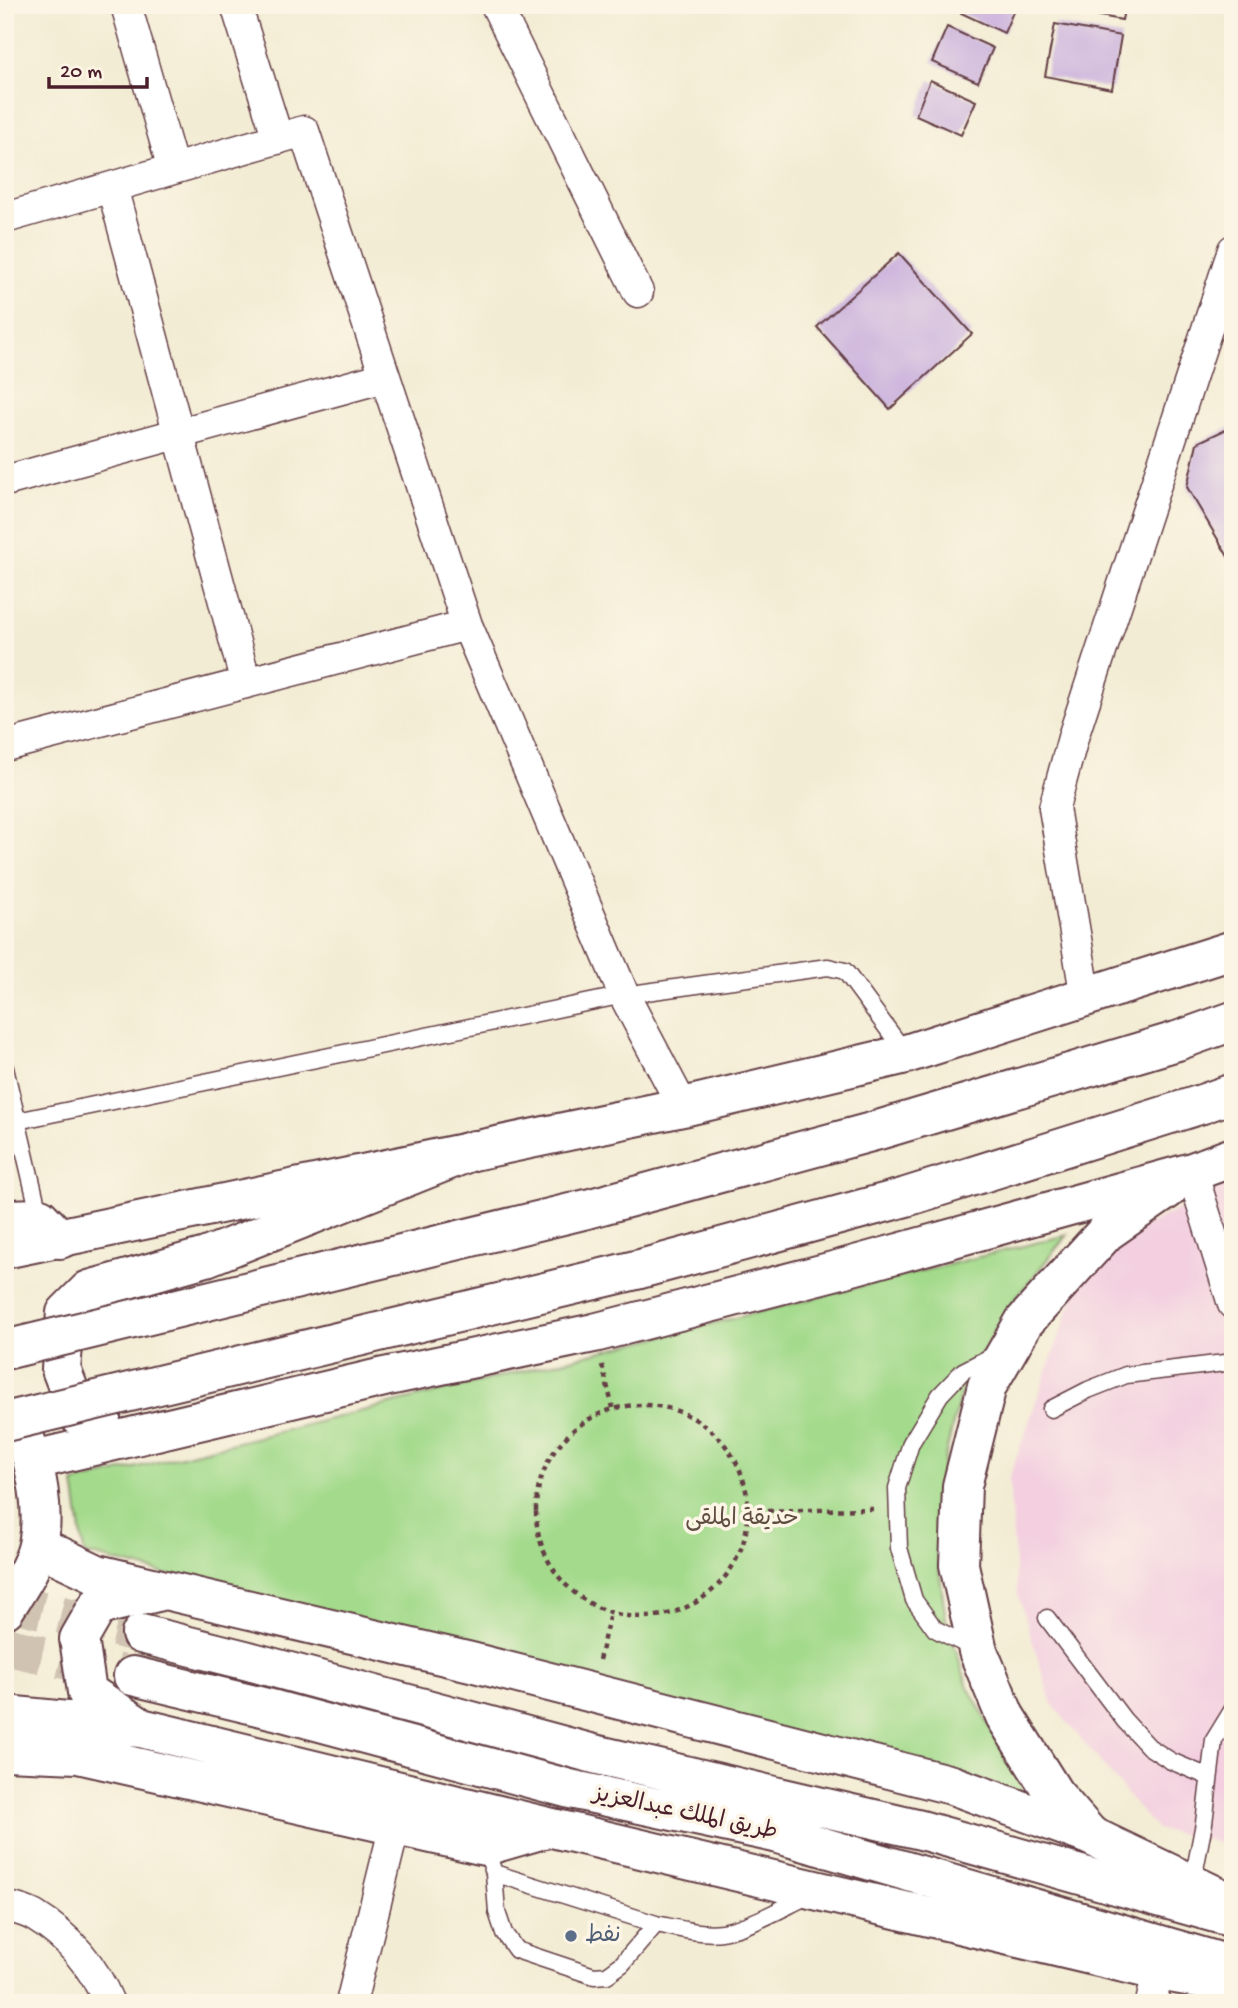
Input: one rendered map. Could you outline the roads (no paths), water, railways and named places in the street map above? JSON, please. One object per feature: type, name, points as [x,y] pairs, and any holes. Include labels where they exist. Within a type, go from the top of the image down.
[{"type":"main road","points":[[5,1249],[35,1225],[474,1150],[683,1107],[906,1054],[1233,950]]},
{"type":"main road","points":[[5,1350],[587,1209],[875,1131],[1177,1041],[1233,1021]]},
{"type":"main road","points":[[5,1422],[640,1269],[906,1197],[1217,1098]]},
{"type":"main road","points":[[384,1377],[152,1419],[79,1416],[61,1369],[66,1313],[89,1290],[206,1257],[474,1150]]},
{"type":"main road","points":[[34,1460],[384,1377],[594,1333],[841,1269],[1192,1172],[1233,1157]]},
{"type":"main road","points":[[1089,1835],[1054,1794],[1005,1716],[978,1651],[959,1565],[962,1486],[987,1386],[1024,1322],[1106,1232],[1192,1172]]},
{"type":"main road","points":[[5,1406],[20,1426],[34,1460],[39,1499],[38,1546],[24,1580],[5,1609]]},
{"type":"main road","points":[[38,1546],[97,1574],[592,1693],[952,1785],[1089,1835],[1233,1904]]},
{"type":"main road","points":[[141,1728],[86,1692],[79,1639],[98,1606],[166,1590]]},
{"type":"main road","name":"طريق الملك عبدالعزيز","points":[[141,1634],[594,1754],[921,1830],[1233,1918]]},
{"type":"main road","name":"طريق الملك عبدالعزيز","points":[[133,1676],[275,1710],[570,1789],[775,1833],[1233,1966]]},
{"type":"main road","points":[[5,1715],[141,1728],[820,1891],[1154,1987],[1233,1984]]},
{"type":"main road","points":[[5,1751],[78,1754],[395,1825],[490,1859],[548,1827]]},
{"type":"street","points":[[126,5],[173,169]]},
{"type":"street","points":[[236,5],[278,139]]},
{"type":"street","points":[[496,5],[638,292]]},
{"type":"street","points":[[5,218],[304,131],[467,625],[624,995],[683,1107]]},
{"type":"street","points":[[113,187],[246,683]]},
{"type":"street","points":[[1086,998],[1054,808],[1074,734],[1233,250]]},
{"type":"street","points":[[5,481],[385,377]]},
{"type":"street","points":[[5,746],[467,625]]},
{"type":"street","points":[[1192,1172],[1233,1304]]},
{"type":"street","points":[[351,2003],[395,1825]]},
{"type":"street","points":[[5,1906],[34,1916],[72,1945],[99,1980],[108,2003]]},
{"type":"lane","points":[[17,1121],[624,995],[828,967],[845,971],[906,1054]]},
{"type":"lane","points":[[5,1068],[35,1225]]},
{"type":"lane","points":[[978,1651],[935,1629],[914,1600],[899,1548],[897,1488],[911,1443],[940,1395],[963,1371],[1009,1348]]},
{"type":"lane","points":[[1052,1409],[1088,1390],[1126,1375],[1233,1362]]},
{"type":"lane","points":[[1047,1618],[1124,1720],[1149,1747],[1171,1761],[1209,1777]]},
{"type":"lane","points":[[1192,1885],[1204,1823],[1214,1740],[1233,1709]]},
{"type":"lane","points":[[656,1924],[622,1964],[607,1975],[594,1976],[516,1950],[505,1933],[497,1912],[490,1859],[656,1924],[693,1932],[722,1932],[752,1922],[820,1891]]},
{"type":"tunnel","points":[[5,1601],[141,1634]]},
{"type":"tunnel","points":[[5,1646],[133,1676]]},
{"type":"place","name":"نفط","points":[[571,1936]]},
{"type":"park label","name":"حديقة الملقى","points":[[742,1519]]}]
